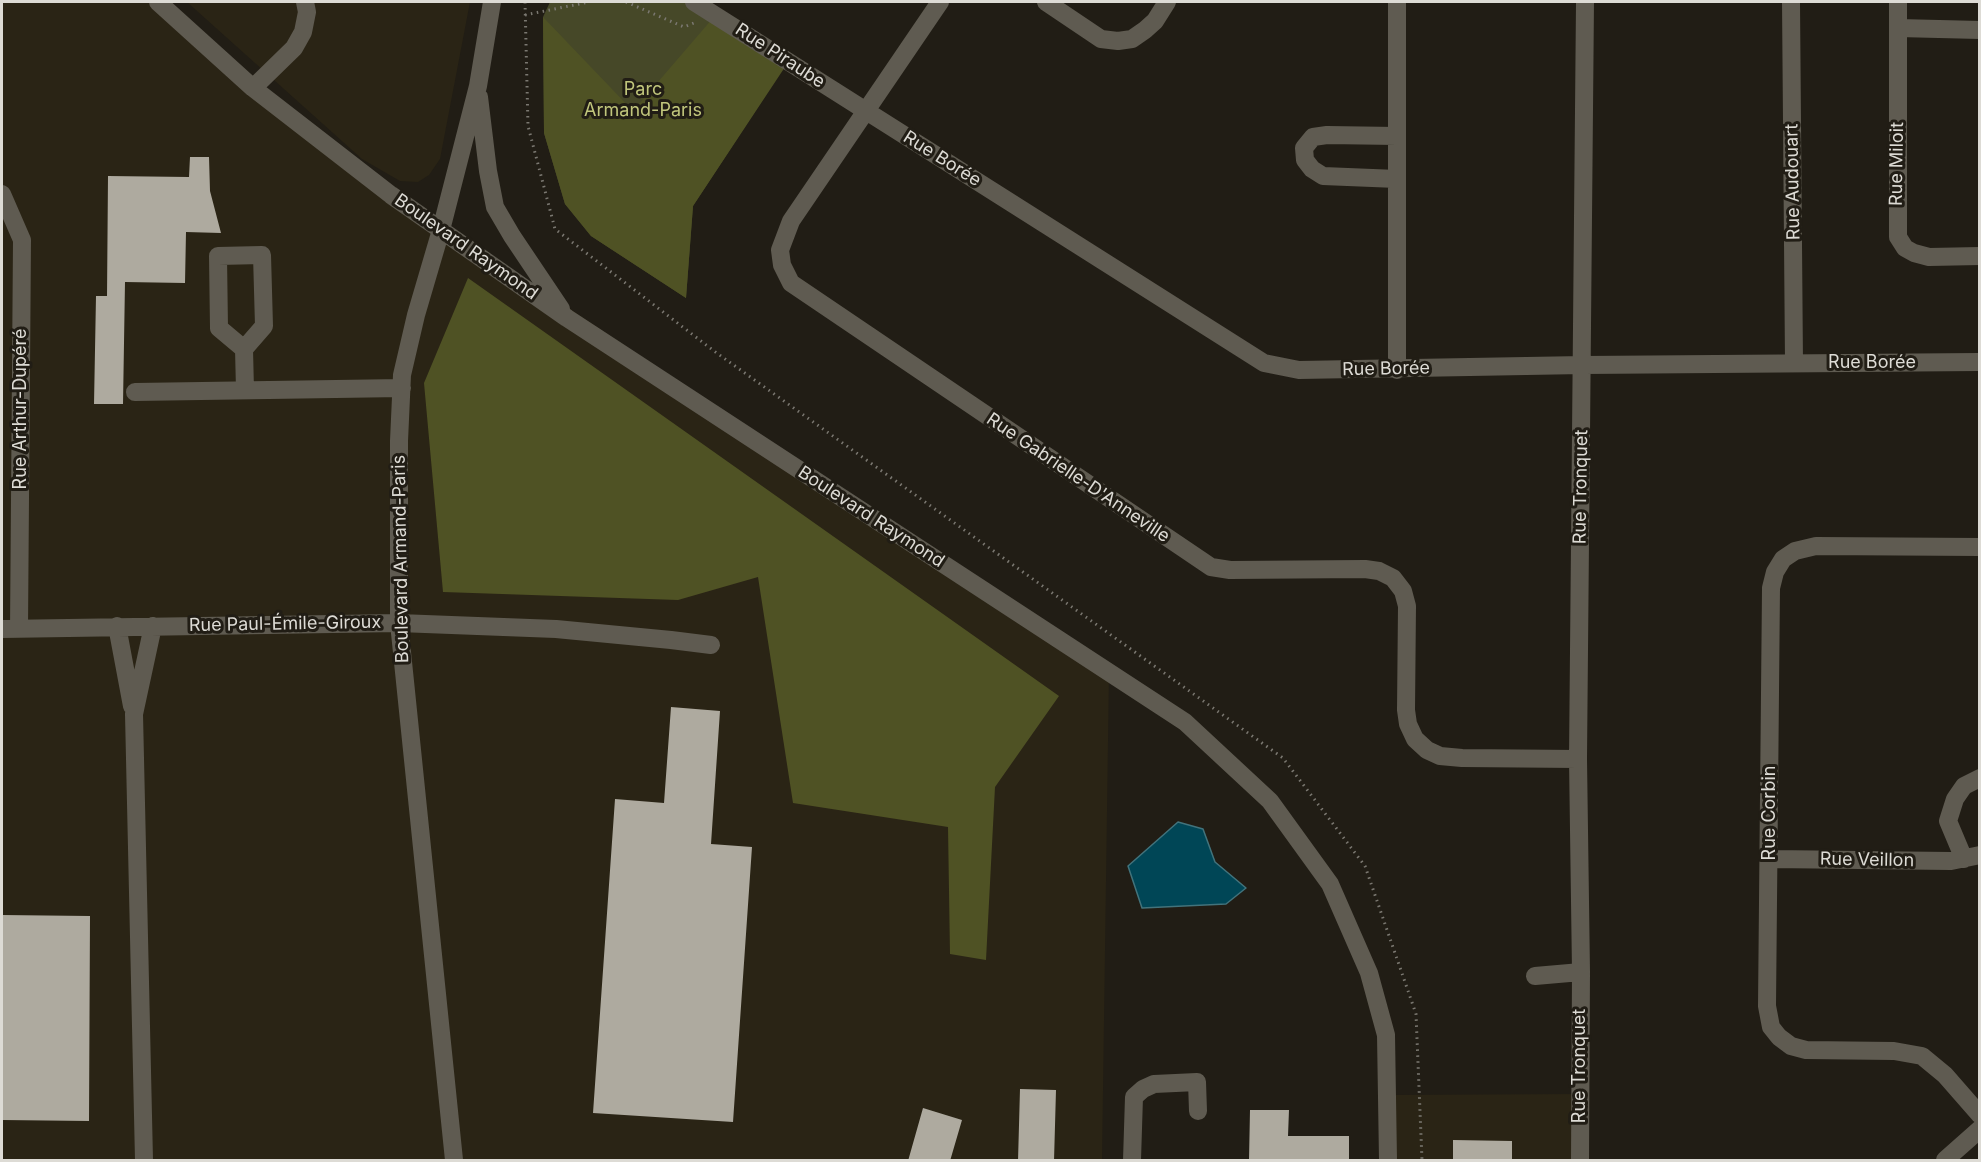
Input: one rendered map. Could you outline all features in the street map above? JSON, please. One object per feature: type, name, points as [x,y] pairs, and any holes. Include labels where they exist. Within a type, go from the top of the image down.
[{"type":"street","name":"Boulevard Raymond","points":[[158,2],[253,88],[312,135],[441,230],[567,318],[1185,722],[1270,801],[1330,884],[1370,973],[1386,1035],[1388,1161]]},
{"type":"street","points":[[253,88],[294,48],[303,32],[307,12],[306,2]]},
{"type":"street","name":"Boulevard Armand-Paris","points":[[454,1161],[399,623],[399,441],[402,375],[478,86],[492,2]]},
{"type":"street","name":"Rue Piraube","points":[[694,2],[866,110]]},
{"type":"street","name":"Rue Gabrielle-D'Anneville","points":[[939,2],[791,220],[780,250],[782,266],[791,283],[1211,567],[1230,570],[1365,568],[1379,571],[1393,578],[1403,591],[1407,606],[1408,724],[1415,739],[1427,750],[1440,756],[1462,758],[1578,759]]},
{"type":"street","points":[[1046,2],[1101,39],[1118,41],[1132,39],[1145,30],[1155,21],[1167,2]]},
{"type":"street","points":[[1397,2],[1397,370]]},
{"type":"street","name":"Rue Tronquet","points":[[1580,1161],[1581,972],[1578,759],[1585,2]]},
{"type":"street","name":"Rue Audouart","points":[[1791,2],[1794,363]]},
{"type":"street","name":"Rue Miloit","points":[[1898,2],[1898,237],[1905,248],[1929,257],[1980,256]]},
{"type":"street","points":[[1898,28],[1980,30]]},
{"type":"street","points":[[478,86],[488,171],[495,207],[567,318]]},
{"type":"street","name":"Rue Borée","points":[[866,110],[1264,363],[1299,370],[1397,370],[1582,365],[1980,362]]},
{"type":"street","points":[[1396,179],[1323,176],[1312,169],[1305,160],[1304,148],[1313,137],[1327,135],[1397,136]]},
{"type":"street","name":"Rue Arthur-Dupéré","points":[[2,194],[22,240],[10,629]]},
{"type":"street","points":[[244,349],[219,328],[218,256],[262,255],[264,326],[244,349],[245,390]]},
{"type":"street","points":[[135,392],[402,388]]},
{"type":"street","name":"Rue Corbin","points":[[1980,547],[1816,546],[1795,551],[1783,559],[1774,572],[1771,588],[1767,1006],[1771,1027],[1791,1046],[1806,1050],[1894,1051],[1922,1056],[1945,1075],[1980,1115]]},
{"type":"street","name":"Rue Paul-Émile-Giroux","points":[[10,629],[399,623],[556,629],[711,645]]},
{"type":"street","points":[[117,626],[134,714],[144,1161]]},
{"type":"street","points":[[134,714],[153,626]]},
{"type":"street","name":"Rue Veillon","points":[[1770,859],[1951,861],[1972,857],[1948,821],[1955,799],[1964,786],[1980,778]]},
{"type":"street","points":[[1535,976],[1581,972]]},
{"type":"street","points":[[1132,1161],[1134,1097],[1143,1089],[1154,1083],[1197,1082],[1198,1111]]},
{"type":"street","points":[[1945,1161],[1980,1129]]},
{"type":"path","points":[[525,2],[528,126],[555,229],[714,351],[1283,758],[1365,866],[1416,1014],[1422,1161]]},
{"type":"path","points":[[525,15],[589,2]]},
{"type":"path","points":[[626,2],[684,27],[715,14]]},
{"type":"shaded area","points":[[2,2],[158,2],[312,135],[1109,672],[1102,1160],[2,1160]]},
{"type":"shaded area","points":[[187,2],[470,2],[440,159],[429,175],[418,182],[400,181],[362,159]]},
{"type":"shaded area","points":[[1580,1094],[1580,1160],[1388,1160],[1388,1095]]},
{"type":"green space","name":"Parc Armand-Paris","points":[[550,2],[694,2],[788,61],[693,206],[686,298],[591,236],[565,204],[544,133],[543,17]]},
{"type":"green space","name":"Parc Armand-Paris","points":[[543,17],[633,111],[713,18],[785,67],[693,206],[686,298],[591,236],[565,204],[544,133]]},
{"type":"green space","points":[[468,278],[1059,696],[995,787],[986,960],[950,954],[948,827],[793,803],[758,577],[678,600],[443,592],[424,383]]},
{"type":"water","points":[[1178,822],[1203,829],[1215,862],[1246,888],[1226,904],[1142,908],[1128,866]]},
{"type":"building","points":[[190,157],[209,157],[210,191],[221,233],[186,232],[185,283],[125,282],[123,404],[94,404],[96,296],[107,296],[108,176],[189,177]]},
{"type":"building","points":[[671,707],[720,711],[711,844],[752,847],[733,1122],[593,1113],[615,799],[664,803]]},
{"type":"building","points":[[2,915],[90,916],[89,1121],[2,1120]]},
{"type":"building","points":[[1020,1089],[1056,1090],[1054,1161],[1018,1161]]},
{"type":"building","points":[[923,1108],[962,1120],[950,1161],[908,1161]]},
{"type":"building","points":[[1250,1110],[1289,1110],[1288,1136],[1349,1136],[1349,1161],[1249,1161]]},
{"type":"building","points":[[1453,1140],[1512,1141],[1512,1161],[1453,1161]]}]
